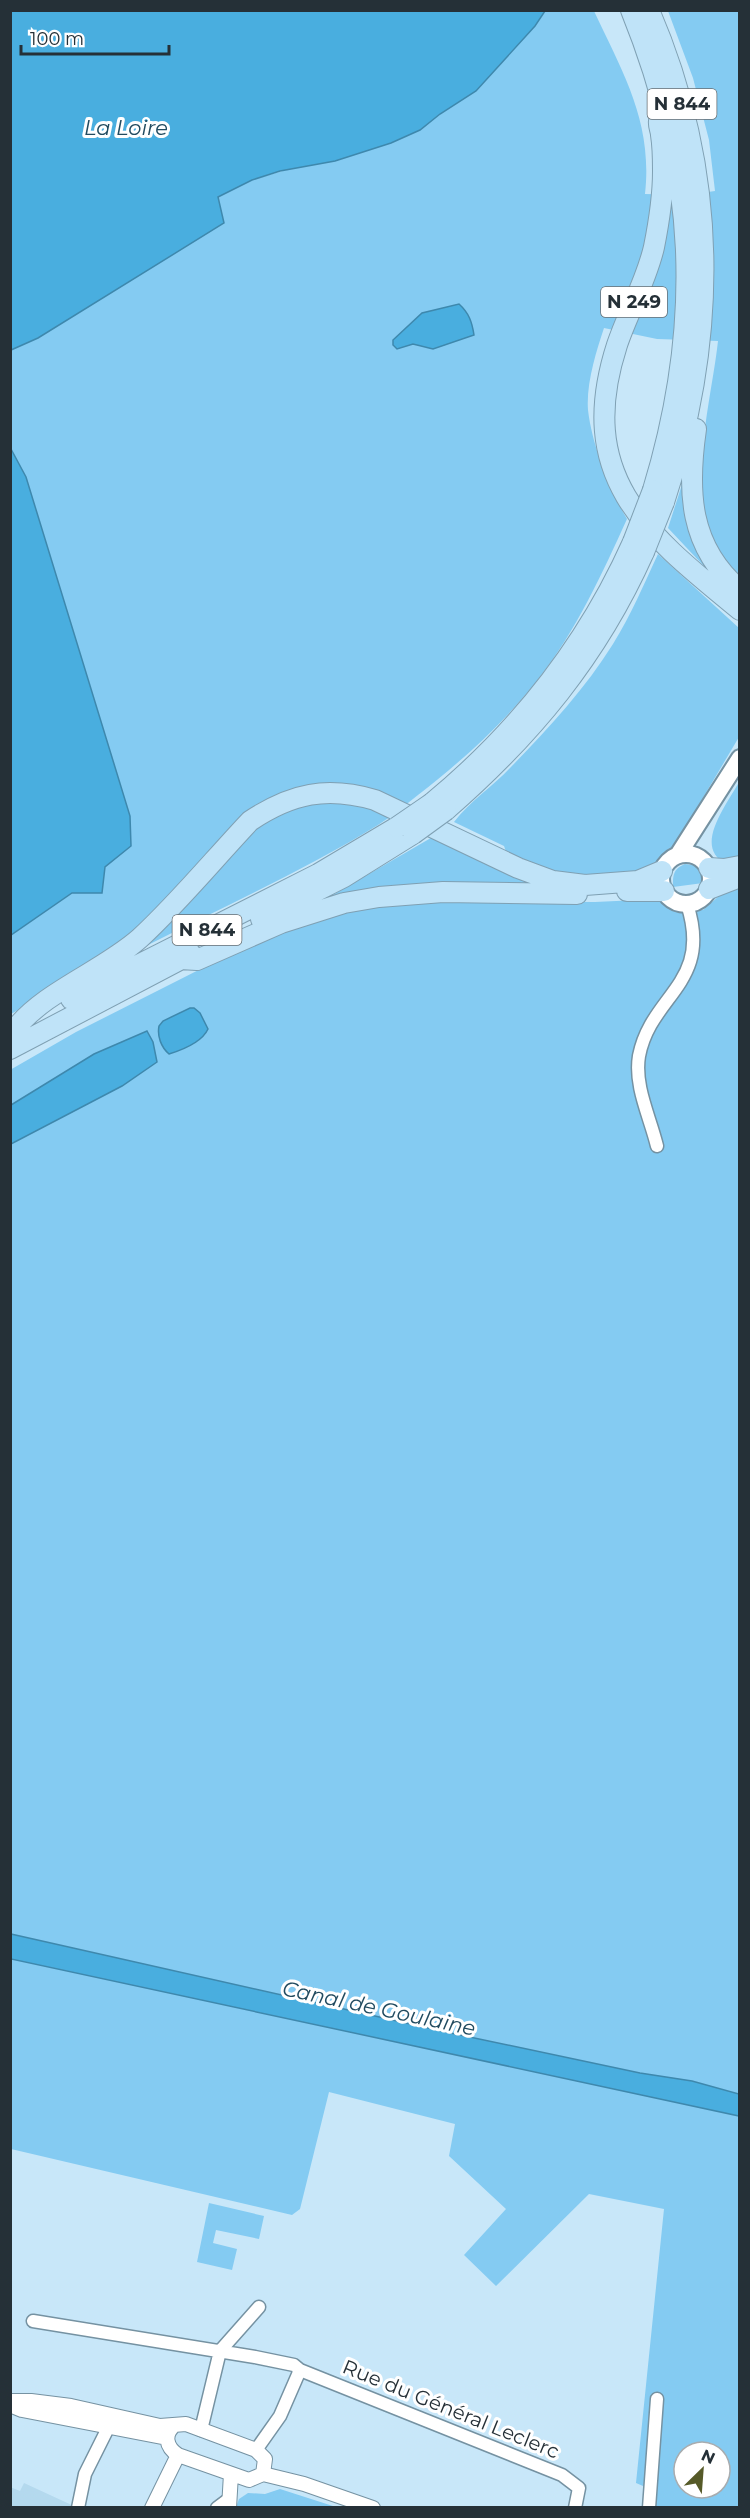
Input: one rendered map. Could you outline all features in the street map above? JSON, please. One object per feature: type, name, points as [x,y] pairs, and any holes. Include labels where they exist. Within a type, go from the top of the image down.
[{"type":"highway","name":"N 844","points":[[631,10],[664,104]]},
{"type":"highway","name":"N 844","points":[[649,10],[678,90],[680,180],[686,238],[687,288],[683,354],[691,389]]},
{"type":"highway","name":"N 249","points":[[664,104],[659,122],[680,180],[659,225],[651,258],[610,371],[605,398],[609,455],[617,480],[644,524],[682,562],[740,610]]},
{"type":"highway","name":"N 844","points":[[10,1049],[180,959],[344,877],[514,747],[570,682],[611,619],[659,496],[679,457],[691,389],[699,364],[705,275],[680,180]]},
{"type":"highway","points":[[691,389],[692,479],[697,526],[702,541],[721,573],[740,590]]},
{"type":"highway","points":[[13,1030],[27,1014],[114,958],[140,937],[250,821],[273,806],[298,797],[329,792],[352,794],[375,800],[518,868],[553,880],[585,885],[638,881],[662,871]]},
{"type":"highway","name":"N 844","points":[[13,1030],[405,831]]},
{"type":"highway","points":[[703,862],[724,869],[740,866]]},
{"type":"highway","points":[[710,889],[740,876]]},
{"type":"highway","points":[[180,959],[197,960],[281,922],[344,903],[379,897],[443,892],[590,894],[641,890],[664,891]]},
{"type":"main road","points":[[678,855],[690,854],[703,862],[711,875],[710,889],[701,900],[687,904],[674,901],[664,891],[662,871],[670,860],[678,855],[740,758]]},
{"type":"main road","points":[[703,862],[708,810]]},
{"type":"street","points":[[657,1146],[640,1086],[639,1058],[651,1023],[681,983],[689,965],[693,939],[692,919],[687,904]]},
{"type":"street","points":[[201,2430],[220,2351],[258,2307]]},
{"type":"street","name":"Rue du Général Leclerc","points":[[33,2320],[220,2351],[294,2366],[562,2475],[576,2484],[579,2493],[574,2508]]},
{"type":"street","points":[[256,2450],[280,2416],[300,2370]]},
{"type":"street","points":[[649,2508],[657,2399]]},
{"type":"street","points":[[10,2403],[31,2401],[71,2406],[160,2426],[186,2424],[262,2453],[265,2469]]},
{"type":"street","points":[[10,2403],[22,2410],[167,2438]]},
{"type":"street","points":[[176,2425],[170,2429],[167,2438],[170,2448],[178,2455],[249,2480],[265,2469]]},
{"type":"street","points":[[78,2508],[85,2474],[109,2426]]},
{"type":"street","points":[[152,2508],[178,2455]]},
{"type":"street","points":[[265,2469],[374,2508]]},
{"type":"street","points":[[217,2508],[229,2503],[231,2474]]},
{"type":"shaded area","points":[[545,11],[594,11],[625,77],[640,121],[646,168],[645,194],[687,195],[715,191],[709,140],[693,78],[668,11],[739,11],[739,576],[720,553],[708,526],[703,496],[702,464],[705,432],[718,341],[657,339],[604,328],[590,379],[588,410],[593,438],[603,467],[627,519],[577,622],[526,695],[467,754],[435,782],[378,825],[293,872],[148,945],[135,934],[92,968],[11,1014],[11,935],[72,893],[102,893],[105,867],[131,845],[130,816],[26,477],[11,449],[10,350],[38,338],[224,223],[218,197],[252,180],[420,130],[476,91],[535,26]]},
{"type":"shaded area","points":[[688,466],[717,580],[668,528]]},
{"type":"shaded area","points":[[658,554],[739,628],[739,737],[678,840],[658,863],[640,872],[566,876],[508,857],[504,846],[454,822],[538,739],[590,677],[626,622]]},
{"type":"shaded area","points":[[739,782],[739,860],[727,864],[717,857],[712,848],[712,837],[720,814]]},
{"type":"shaded area","points":[[436,835],[537,883],[536,887],[319,903]]},
{"type":"shaded area","points":[[685,864],[699,866],[703,874],[703,883],[673,887],[674,873]]},
{"type":"shaded area","points":[[739,887],[739,2094],[692,2081],[640,2073],[446,2032],[11,1934],[10,1070],[76,1032],[252,943],[317,918],[374,905],[406,901],[595,902],[659,899],[680,910],[703,910],[719,896]]},
{"type":"shaded area","points":[[11,1959],[739,2116],[739,2507],[656,2507],[657,2492],[636,2483],[664,2209],[589,2194],[496,2286],[464,2255],[506,2209],[449,2156],[455,2124],[329,2092],[300,2209],[292,2215],[11,2149]]},
{"type":"shaded area","points":[[209,2203],[264,2216],[259,2239],[216,2230],[213,2243],[237,2249],[232,2270],[197,2262]]},
{"type":"shaded area","points":[[24,2483],[76,2507],[11,2507],[10,2487],[20,2491]]},
{"type":"shaded area","points":[[280,2489],[336,2507],[236,2507],[239,2499],[248,2493],[265,2494]]},
{"type":"water","name":"La Loire","points":[[10,11],[545,11],[535,26],[476,91],[420,130],[391,143],[335,161],[280,171],[252,180],[218,197],[224,223],[38,338],[11,350]]},
{"type":"water","points":[[459,304],[470,318],[474,335],[433,349],[413,344],[397,349],[393,345],[393,340],[422,313]]},
{"type":"water","points":[[11,449],[26,477],[130,816],[131,846],[105,867],[102,893],[72,893],[11,935]]},
{"type":"water","points":[[190,1008],[200,1013],[208,1029],[196,1042],[169,1054],[160,1041],[159,1026],[163,1021]]},
{"type":"water","points":[[147,1031],[153,1042],[157,1062],[122,1086],[11,1144],[11,1105],[94,1054]]},
{"type":"water","points":[[11,1934],[446,2032],[640,2073],[692,2081],[739,2094],[739,2116],[11,1959]]},
{"type":"water label","name":"Canal de Goulaine","points":[[379,2008]]}]
